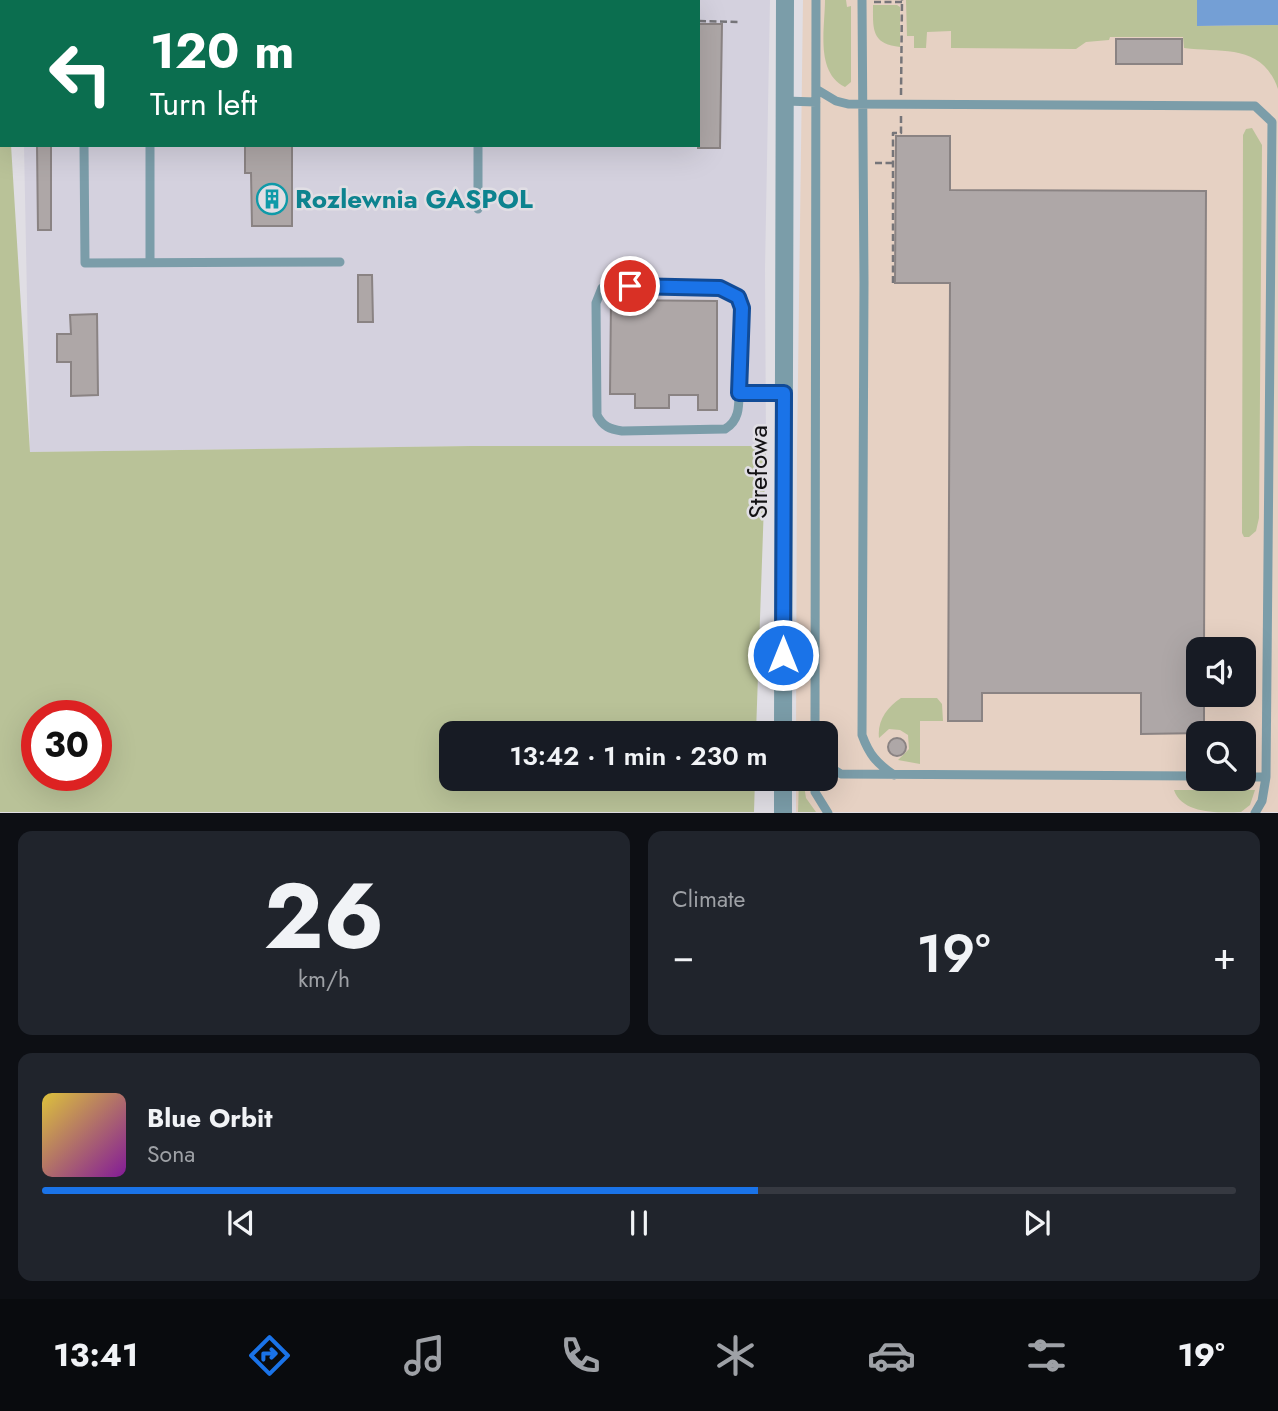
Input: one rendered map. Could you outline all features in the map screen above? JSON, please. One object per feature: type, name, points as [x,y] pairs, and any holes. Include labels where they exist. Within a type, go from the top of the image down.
[{"type":"street","name":"Strefowa","points":[[783,721],[785,0]]},
{"type":"street","points":[[783,791],[783,813]]},
{"type":"lane","points":[[815,721],[816,0]]},
{"type":"lane","points":[[862,0],[862,734],[870,755],[894,775]]},
{"type":"lane","points":[[816,89],[836,101],[848,104],[1255,106],[1272,122],[1266,777],[1262,801],[1255,813]]},
{"type":"lane","points":[[785,102],[816,102]]},
{"type":"lane","points":[[84,147],[85,263],[340,262]]},
{"type":"lane","points":[[150,147],[150,262]]},
{"type":"lane","points":[[478,147],[478,209]]},
{"type":"lane","points":[[602,288],[720,288],[738,297],[742,308],[739,393],[737,418],[732,426],[725,429],[622,431],[601,424],[597,415],[596,303],[602,288]]},
{"type":"lane","points":[[739,393],[784,393]]},
{"type":"lane","points":[[838,772],[894,775],[1186,776]]},
{"type":"lane","points":[[1256,777],[1266,777]]},
{"type":"lane","points":[[815,791],[828,813]]},
{"type":"path","points":[[893,283],[893,133],[901,133],[902,0]]},
{"type":"path","points":[[700,21],[739,22]]},
{"type":"shaded area","points":[[700,0],[770,0],[765,269],[766,446],[470,446],[30,452],[24,147],[700,147]]},
{"type":"shaded area","points":[[803,0],[1278,0],[1278,812],[796,812],[796,791],[838,791],[838,721],[796,721]]},
{"type":"green space","points":[[825,0],[846,0],[847,7],[851,6],[851,82],[845,87],[829,71],[825,60]]},
{"type":"green space","points":[[906,0],[1197,0],[1197,26],[1278,25],[1278,89],[1271,74],[1252,57],[1227,51],[1184,48],[1183,37],[1110,37],[1109,40],[1086,42],[1076,49],[951,48],[951,31],[927,32],[926,48],[914,48],[914,36],[907,36]]},
{"type":"green space","points":[[873,5],[900,7],[900,47],[879,39],[874,28]]},
{"type":"green space","points":[[1252,128],[1262,145],[1259,518],[1256,531],[1249,537],[1244,537],[1243,135],[1246,129]]},
{"type":"green space","points":[[0,147],[11,147],[30,452],[470,446],[766,446],[756,721],[439,721],[439,791],[755,791],[754,812],[0,812]]},
{"type":"green space","points":[[901,698],[937,698],[942,704],[943,721],[920,721],[920,764],[898,760],[909,749],[908,735],[900,730],[889,729],[879,738],[884,715]]},
{"type":"green space","points":[[1174,790],[1255,791],[1250,805],[1241,812],[1200,810],[1178,798]]},
{"type":"green space","points":[[799,791],[805,791],[806,798],[816,812],[798,812]]},
{"type":"water","points":[[1197,0],[1278,0],[1278,25],[1197,26]]},
{"type":"building","points":[[700,24],[722,24],[720,148],[698,148]]},
{"type":"building","points":[[1116,39],[1182,39],[1182,64],[1116,64]]},
{"type":"building","points":[[896,136],[950,136],[950,190],[1206,191],[1204,637],[1186,637],[1186,707],[1204,707],[1204,721],[1186,721],[1186,733],[1141,734],[1141,693],[982,693],[982,721],[948,721],[950,283],[895,283]]},
{"type":"building","points":[[37,147],[51,147],[51,230],[38,230]]},
{"type":"building","name":"Rozlewnia GASPOL","points":[[245,147],[292,147],[292,226],[252,226],[251,173],[245,173]]},
{"type":"building","points":[[358,275],[372,275],[373,322],[358,322]]},
{"type":"building","points":[[611,300],[717,301],[717,410],[698,410],[698,395],[669,395],[669,408],[635,408],[635,394],[610,394]]},
{"type":"building","points":[[97,314],[98,395],[71,396],[71,362],[57,362],[57,334],[71,334],[70,315]]},
{"type":"building","points":[[897,738],[903,741],[906,747],[903,753],[897,756],[891,753],[888,747],[891,741]]},
{"type":"place","name":"Rozlewnia GASPOL","points":[[272,199]]},
{"type":"route","points":[[630,286],[720,288],[731,292],[738,297],[742,308],[739,393],[784,393],[783,655]]}]
